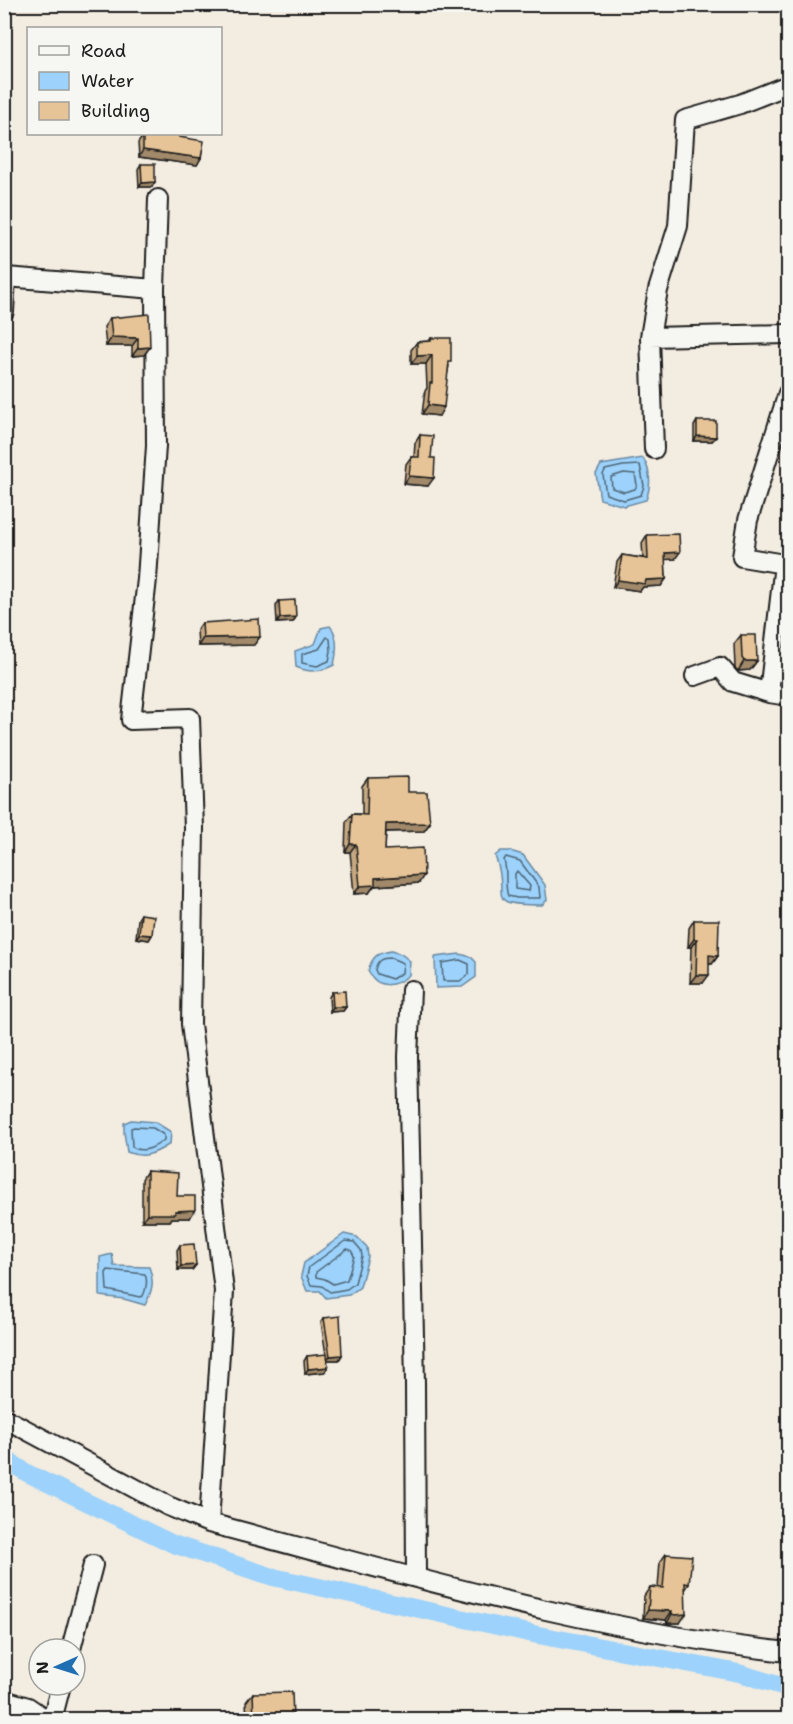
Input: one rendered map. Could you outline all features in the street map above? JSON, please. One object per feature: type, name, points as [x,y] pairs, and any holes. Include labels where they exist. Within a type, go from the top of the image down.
[{"type":"street","points":[[654,449],[650,337],[658,290],[678,226],[685,120],[740,104],[789,85]]},
{"type":"street","points":[[158,199],[155,289],[156,446],[147,579],[131,720],[190,718],[194,828],[191,1024],[224,1292],[209,1523]]},
{"type":"street","points":[[4,311],[6,277],[155,289]]},
{"type":"street","points":[[650,337],[789,334]]},
{"type":"street","points":[[769,693],[784,564],[742,557],[748,520],[785,418],[789,393]]},
{"type":"street","points":[[695,676],[720,667],[733,682],[769,693],[789,696]]},
{"type":"street","points":[[411,990],[408,1057],[416,1578]]},
{"type":"street","points":[[4,1418],[168,1506],[209,1523],[476,1593],[626,1627],[789,1652]]},
{"type":"street","points":[[74,1637],[93,1564]]},
{"type":"street","points":[[52,1719],[58,1697]]},
{"type":"street","points":[[4,1700],[28,1707],[47,1719]]},
{"type":"water","points":[[643,458],[648,468],[649,479],[646,500],[624,506],[600,499],[596,474],[601,465]]},
{"type":"water","points":[[330,626],[336,639],[334,665],[315,671],[296,667],[295,651],[315,644],[321,628]]},
{"type":"water","points":[[501,851],[523,855],[545,885],[547,900],[542,905],[523,905],[504,900],[495,856]]},
{"type":"water","points":[[391,951],[401,954],[410,961],[409,975],[398,982],[387,985],[377,981],[368,971],[375,957]]},
{"type":"water","points":[[460,954],[471,957],[476,962],[476,977],[462,987],[436,988],[435,957]]},
{"type":"water","points":[[131,1120],[155,1122],[171,1132],[170,1144],[149,1154],[139,1155],[127,1152],[124,1123]]},
{"type":"water","points":[[344,1234],[357,1237],[367,1247],[368,1257],[360,1287],[349,1295],[326,1298],[320,1291],[307,1291],[301,1276],[304,1263]]},
{"type":"water","points":[[112,1254],[114,1266],[149,1267],[152,1286],[145,1305],[100,1296],[100,1257]]},
{"type":"building","points":[[179,135],[179,137],[204,141],[201,158],[143,150],[143,136]]},
{"type":"building","points":[[141,164],[155,164],[155,182],[142,183]]},
{"type":"building","points":[[149,314],[150,347],[138,348],[138,338],[112,337],[110,318]]},
{"type":"building","points":[[431,338],[451,338],[451,362],[449,362],[444,407],[428,405],[430,383],[432,383],[432,355],[417,356],[417,342],[431,341]]},
{"type":"building","points":[[697,421],[716,421],[716,437],[697,436]]},
{"type":"building","points":[[420,435],[433,436],[431,458],[435,458],[434,478],[409,476],[411,457],[419,457]]},
{"type":"building","points":[[679,534],[680,552],[665,553],[666,579],[646,580],[645,584],[618,580],[622,555],[648,559],[647,535]]},
{"type":"building","points":[[295,600],[296,617],[280,618],[279,601]]},
{"type":"building","points":[[259,619],[260,637],[203,638],[202,623]]},
{"type":"building","points":[[741,635],[756,635],[757,661],[744,661],[742,658]]},
{"type":"building","points":[[408,777],[408,792],[427,792],[430,823],[386,824],[385,850],[423,848],[424,875],[375,878],[375,885],[360,886],[356,844],[350,844],[352,814],[367,815],[368,778]]},
{"type":"building","points":[[141,914],[154,916],[152,935],[139,934]]},
{"type":"building","points":[[694,920],[719,920],[718,956],[709,955],[709,975],[696,975],[697,939],[694,939]]},
{"type":"building","points":[[345,991],[346,1007],[333,1007],[332,992]]},
{"type":"building","points":[[147,1171],[178,1173],[177,1196],[195,1196],[195,1210],[175,1211],[175,1214],[147,1214]]},
{"type":"building","points":[[194,1244],[196,1265],[181,1266],[180,1245]]},
{"type":"building","points":[[340,1316],[342,1355],[330,1356],[324,1318]]},
{"type":"building","points":[[327,1354],[328,1367],[308,1369],[307,1356]]},
{"type":"building","points":[[666,1554],[692,1556],[689,1584],[685,1583],[686,1614],[675,1615],[672,1611],[648,1610],[650,1587],[663,1588]]},
{"type":"building","points":[[292,1692],[293,1719],[254,1719],[253,1693]]},
{"type":"waterway","points":[[4,1458],[27,1473],[173,1544],[273,1577],[538,1635],[739,1673],[788,1688]]}]
